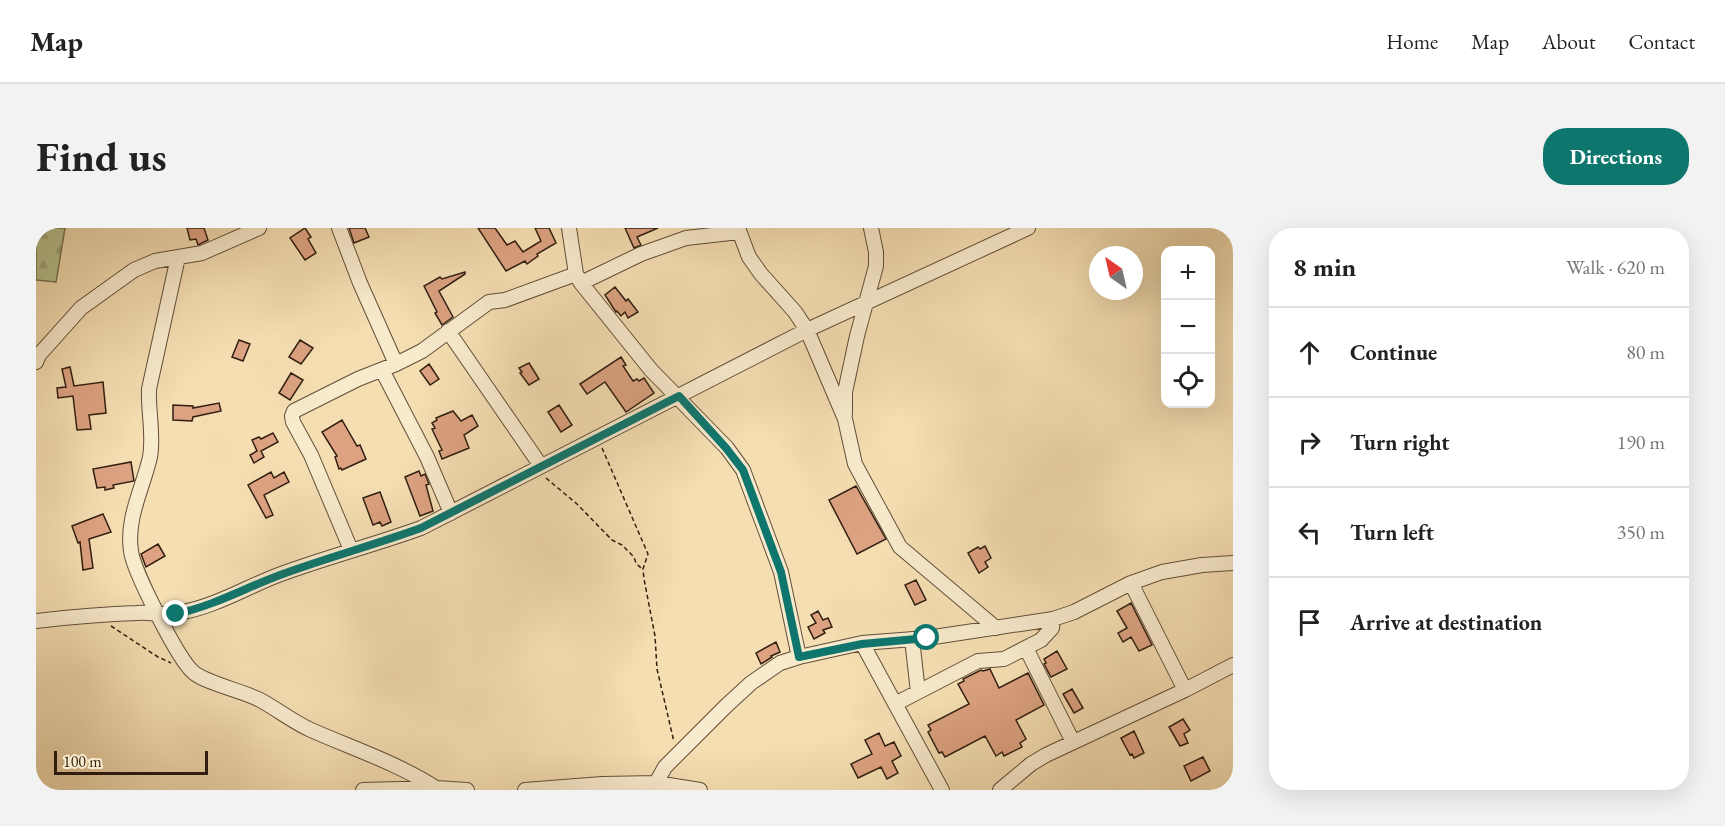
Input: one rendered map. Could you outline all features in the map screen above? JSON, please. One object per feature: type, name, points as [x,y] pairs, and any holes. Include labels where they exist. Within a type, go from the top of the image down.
[{"type":"street","points":[[36,362],[39,355],[81,308],[134,270],[155,261],[202,253],[235,233],[259,228]]},
{"type":"street","points":[[339,228],[360,283],[396,364]]},
{"type":"street","points":[[569,228],[578,278],[651,370],[679,396],[743,470],[781,572],[799,657]]},
{"type":"street","points":[[845,419],[845,392],[876,266],[876,252],[871,228]]},
{"type":"street","points":[[36,621],[96,615],[141,613],[159,615],[193,610],[223,600],[265,580],[421,528],[807,330],[1028,228]]},
{"type":"street","points":[[351,550],[311,455],[293,422],[294,411],[358,379],[422,351],[489,302],[505,300],[578,278],[686,238],[738,230],[749,257],[760,274],[795,312],[807,330],[845,419],[855,464],[900,547],[996,628]]},
{"type":"street","points":[[178,257],[149,389],[148,407],[152,442],[150,459],[131,527],[131,551],[137,572],[182,659],[193,673],[260,700],[308,729],[410,772],[438,789]]},
{"type":"street","points":[[448,331],[538,467]]},
{"type":"street","points":[[382,370],[426,457],[451,513]]},
{"type":"street","points":[[653,786],[659,774],[677,754],[751,683],[780,663],[862,644],[1053,619],[1074,612],[1131,583],[1162,572],[1202,564],[1233,563]]},
{"type":"street","points":[[1131,583],[1185,690]]},
{"type":"street","points":[[895,704],[978,661],[1004,659],[1026,648],[1047,635],[1052,628],[1053,619]]},
{"type":"street","points":[[912,639],[918,692]]},
{"type":"street","points":[[862,644],[942,790]]},
{"type":"street","points":[[1026,648],[1073,742]]},
{"type":"street","points":[[1000,790],[1031,764],[1233,665]]},
{"type":"street","points":[[525,790],[602,784],[700,790]]},
{"type":"street","points":[[363,790],[467,790]]},
{"type":"path","points":[[597,436],[648,554],[643,569],[655,636],[657,669],[677,754]]},
{"type":"path","points":[[538,467],[612,540],[622,545],[643,569]]},
{"type":"path","points":[[96,615],[158,657],[193,673]]},
{"type":"green space","points":[[36,228],[65,228],[56,282],[36,280]]},
{"type":"building","points":[[187,228],[204,228],[208,240],[198,245],[196,239],[190,240]]},
{"type":"building","points":[[305,228],[311,237],[308,239],[316,253],[305,260],[290,238]]},
{"type":"building","points":[[349,228],[365,228],[369,237],[354,243]]},
{"type":"building","points":[[478,228],[495,228],[507,245],[515,241],[523,252],[541,241],[535,228],[549,228],[556,243],[537,254],[538,256],[527,264],[525,261],[506,271]]},
{"type":"building","points":[[625,228],[658,228],[637,237],[641,245],[634,248]]},
{"type":"building","points":[[465,272],[439,291],[453,317],[442,325],[424,286],[440,277],[442,279]]},
{"type":"building","points":[[615,287],[638,312],[628,318],[625,312],[621,316],[616,312],[605,295]]},
{"type":"building","points":[[239,340],[250,344],[243,361],[232,357]]},
{"type":"building","points":[[300,340],[313,348],[301,364],[289,357]]},
{"type":"building","points":[[621,357],[626,365],[623,366],[633,381],[644,378],[654,393],[626,412],[605,382],[587,394],[580,384]]},
{"type":"building","points":[[529,363],[539,379],[529,385],[519,368]]},
{"type":"building","points":[[429,364],[439,379],[430,385],[420,371]]},
{"type":"building","points":[[70,367],[74,386],[103,382],[106,413],[89,415],[91,429],[77,430],[73,396],[58,398],[57,388],[66,387],[62,369]]},
{"type":"building","points":[[291,373],[303,380],[290,400],[279,393]]},
{"type":"building","points":[[219,403],[221,411],[193,417],[192,421],[173,420],[173,405],[193,406],[193,408]]},
{"type":"building","points":[[559,405],[572,425],[561,432],[548,412]]},
{"type":"building","points":[[453,411],[461,421],[472,415],[478,426],[464,435],[469,448],[442,459],[439,451],[442,450],[432,429],[435,428],[432,423],[437,420],[436,418]]},
{"type":"building","points":[[342,420],[357,446],[360,445],[366,459],[342,470],[339,469],[335,457],[337,456],[322,432]]},
{"type":"building","points":[[273,433],[278,442],[261,451],[264,457],[254,463],[250,455],[257,451],[252,440],[259,437],[261,439]]},
{"type":"building","points":[[131,462],[134,481],[113,485],[114,488],[105,490],[105,487],[97,488],[93,469]]},
{"type":"building","points":[[419,471],[421,476],[425,474],[429,484],[426,485],[433,511],[420,516],[405,477]]},
{"type":"building","points":[[271,472],[274,478],[284,472],[289,482],[264,495],[273,515],[266,518],[248,485]]},
{"type":"building","points":[[856,486],[886,539],[857,554],[829,500]]},
{"type":"building","points":[[380,492],[391,522],[382,526],[380,522],[373,525],[363,498]]},
{"type":"building","points":[[103,514],[111,532],[89,539],[93,568],[83,570],[80,542],[78,543],[72,526]]},
{"type":"building","points":[[158,544],[165,556],[146,567],[141,554]]},
{"type":"building","points":[[985,546],[991,558],[985,562],[988,567],[979,573],[968,553]]},
{"type":"building","points":[[916,580],[926,600],[915,605],[905,585]]},
{"type":"building","points":[[1131,603],[1152,645],[1139,651],[1131,637],[1123,642],[1118,633],[1127,628],[1117,611]]},
{"type":"building","points":[[818,611],[823,620],[828,618],[832,627],[823,630],[825,633],[814,639],[808,627],[816,623],[811,615]]},
{"type":"building","points":[[776,642],[780,652],[761,664],[756,653]]},
{"type":"building","points":[[1057,651],[1067,669],[1051,677],[1044,664],[1046,663],[1044,659]]},
{"type":"building","points":[[990,669],[999,688],[1028,673],[1044,705],[1016,720],[1026,739],[1020,743],[1022,747],[1004,756],[1002,752],[996,756],[985,736],[945,757],[942,752],[939,753],[928,732],[931,730],[928,725],[969,704],[958,684],[981,670]]},
{"type":"building","points":[[1072,689],[1083,708],[1074,713],[1063,694]]},
{"type":"building","points":[[1183,719],[1190,730],[1184,734],[1188,743],[1180,746],[1169,727]]},
{"type":"building","points":[[1134,731],[1144,753],[1134,758],[1121,738]]},
{"type":"building","points":[[879,733],[885,746],[894,742],[901,756],[892,761],[898,773],[887,779],[881,767],[858,778],[851,764],[872,754],[865,740]]},
{"type":"building","points":[[1203,757],[1210,771],[1191,781],[1184,766]]},
{"type":"route","points":[[176,614],[223,600],[265,580],[331,556],[421,528],[679,396],[743,470],[781,572],[799,657],[840,647],[927,638]]}]
